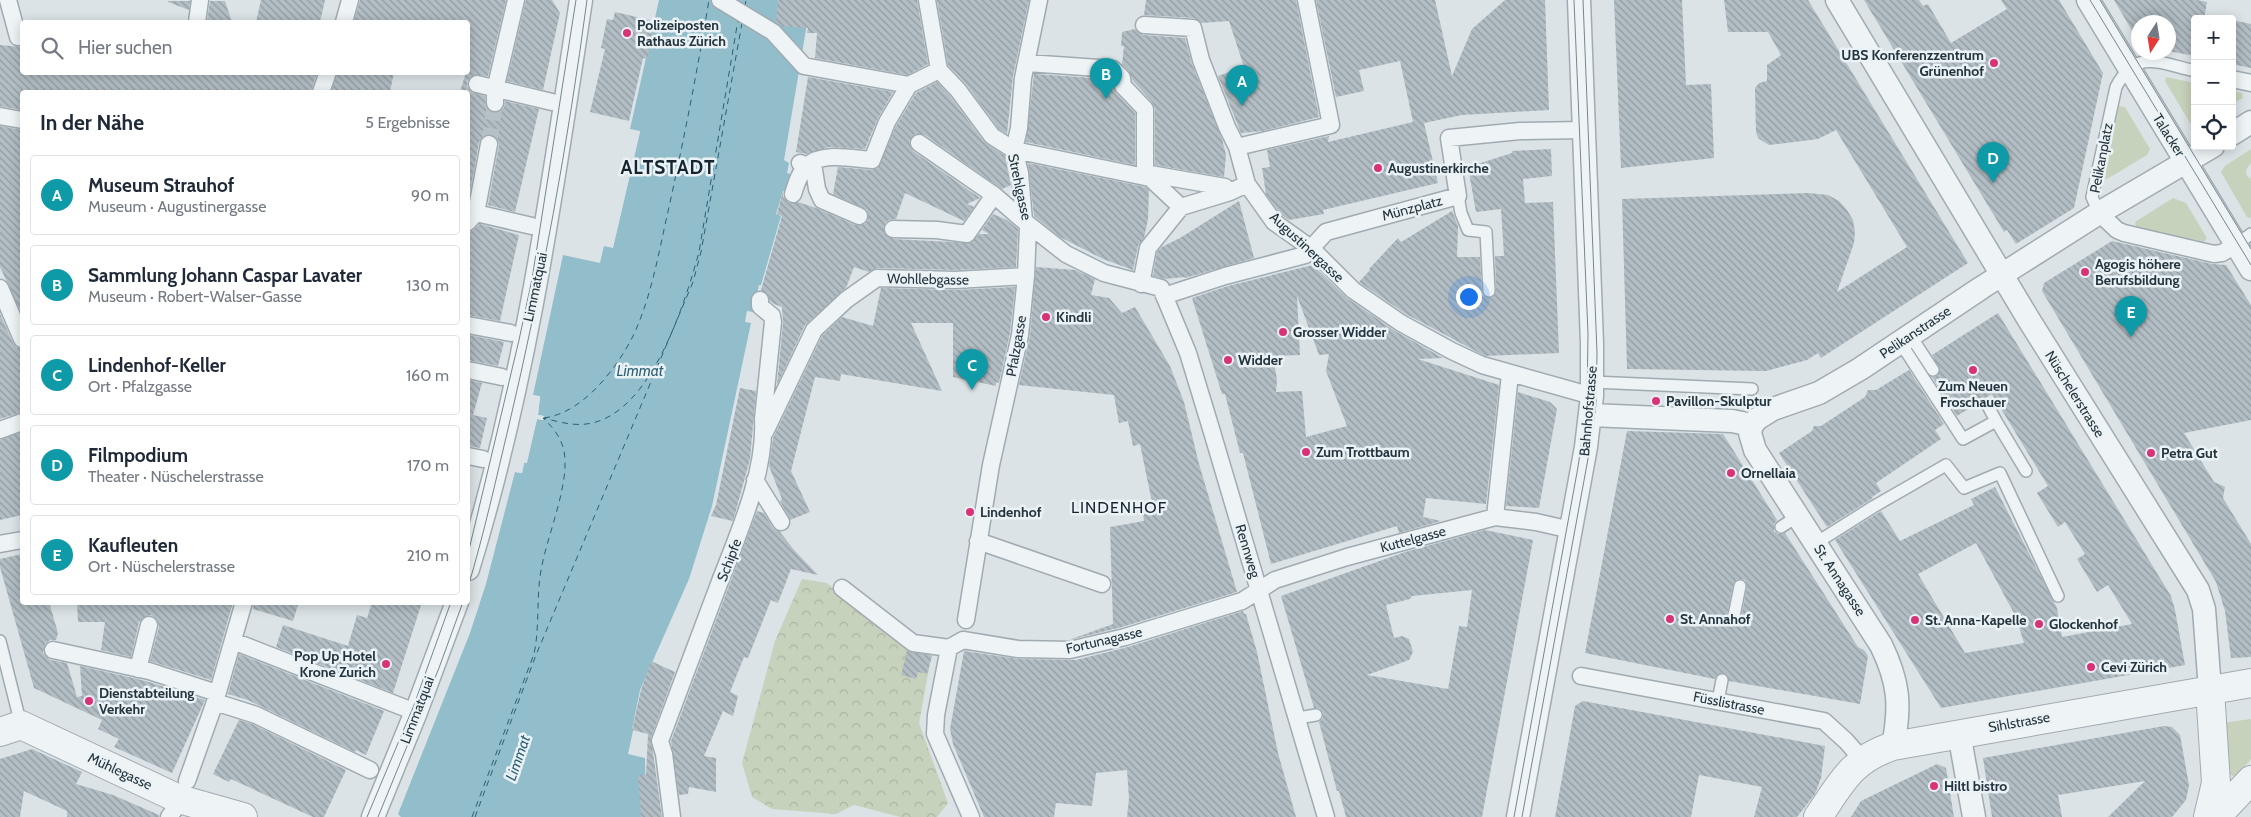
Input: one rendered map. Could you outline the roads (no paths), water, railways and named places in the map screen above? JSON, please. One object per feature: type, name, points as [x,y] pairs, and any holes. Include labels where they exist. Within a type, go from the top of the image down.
[{"type":"street","points":[[8,0],[18,37],[20,37]]},
{"type":"street","points":[[197,20],[200,0]]},
{"type":"street","points":[[345,20],[350,0]]},
{"type":"street","points":[[495,96],[516,0]]},
{"type":"street","name":"Limmatquai","points":[[470,549],[482,459],[509,379],[582,0]]},
{"type":"street","points":[[720,0],[773,32],[805,66],[909,84],[939,70],[926,0]]},
{"type":"street","points":[[1039,0],[1029,63],[1023,78],[1019,128],[1014,150],[1148,177],[1180,207]]},
{"type":"street","points":[[1237,147],[1331,125],[1306,0]]},
{"type":"street","name":"Bahnhofstrasse","points":[[1518,817],[1571,530],[1592,398],[1579,0]]},
{"type":"street","name":"Nüschelerstrasse","points":[[1837,0],[2001,274],[2198,590],[2204,609],[2216,783],[2208,817]]},
{"type":"street","name":"Talacker","points":[[2088,0],[2187,163],[2244,240],[2251,269]]},
{"type":"street","name":"Augustinergasse","points":[[1144,25],[1193,28],[1201,60],[1227,127],[1237,147],[1247,184],[1274,222],[1353,290],[1401,322],[1452,351],[1482,365],[1592,398]]},
{"type":"street","points":[[1029,63],[1113,69],[1122,80],[1123,86],[1145,109],[1148,177]]},
{"type":"street","name":"Strehlgasse","points":[[939,70],[958,90],[992,136],[1014,150],[1020,173],[1026,224],[1066,254],[1104,272],[1163,292]]},
{"type":"street","points":[[322,90],[327,75]]},
{"type":"street","points":[[2236,80],[2251,83]]},
{"type":"street","points":[[477,84],[495,96],[552,102]]},
{"type":"street","points":[[803,164],[831,158],[872,160],[893,126],[909,84]]},
{"type":"street","points":[[0,116],[20,120]]},
{"type":"street","points":[[2236,131],[2251,122]]},
{"type":"street","name":"Münzplatz","points":[[1308,252],[1326,232],[1458,196],[1449,138],[1520,131],[1584,130]]},
{"type":"street","points":[[920,143],[994,195],[1026,224]]},
{"type":"street","points":[[489,144],[472,218],[539,228]]},
{"type":"street","name":"Pelikanstrasse","points":[[1752,425],[1773,409],[1819,393],[2001,274],[2099,213],[2207,150]]},
{"type":"street","points":[[793,194],[803,164]]},
{"type":"street","points":[[803,164],[814,170],[817,189],[822,200],[859,216]]},
{"type":"street","points":[[1148,177],[1150,174],[1226,187],[1230,192]]},
{"type":"street","points":[[1141,284],[1148,248],[1180,207],[1230,192],[1247,184]]},
{"type":"street","points":[[893,229],[937,230],[967,234],[994,195]]},
{"type":"street","name":"Pelikanplatz","points":[[2099,213],[2117,230],[2124,233],[2214,254],[2222,253],[2244,240]]},
{"type":"street","name":"Pfalzgasse","points":[[978,541],[991,465],[1020,336],[1026,276],[1026,224]]},
{"type":"street","points":[[1163,292],[1308,252]]},
{"type":"street","name":"Wohllebgasse","points":[[764,434],[814,330],[846,300],[877,278],[955,280],[1026,276]]},
{"type":"street","points":[[0,288],[20,333]]},
{"type":"street","name":"Rennweg","points":[[1163,292],[1188,353],[1326,817]]},
{"type":"street","name":"Schipfe","points":[[672,817],[664,754],[660,741],[742,524],[755,480],[764,434],[763,419],[773,322],[772,316],[760,306],[760,300]]},
{"type":"street","points":[[470,325],[511,333]]},
{"type":"street","points":[[470,370],[509,379]]},
{"type":"street","points":[[1495,517],[1510,374]]},
{"type":"street","points":[[1592,398],[1752,425]]},
{"type":"street","points":[[0,430],[20,423]]},
{"type":"street","name":"St. Annagasse","points":[[1752,425],[1750,433],[1755,450],[1790,521],[1816,543],[1881,645],[1892,667],[1898,697],[1899,716],[1893,746]]},
{"type":"street","points":[[755,480],[780,522]]},
{"type":"street","name":"Kuttelgasse","points":[[1259,589],[1275,580],[1347,557],[1495,517],[1536,522],[1571,530]]},
{"type":"street","points":[[0,544],[20,540]]},
{"type":"street","points":[[972,817],[935,734],[936,715],[949,648],[964,630],[978,541],[1102,584]]},
{"type":"street","points":[[842,588],[913,642],[949,648]]},
{"type":"street","name":"Fortunagasse","points":[[964,630],[1018,650],[1070,650],[1125,637],[1242,601],[1259,589]]},
{"type":"street","points":[[187,781],[216,697],[243,605]]},
{"type":"street","name":"Limmatquai","points":[[373,817],[420,704],[456,605]]},
{"type":"street","points":[[138,669],[148,625]]},
{"type":"street","points":[[232,641],[405,708]]},
{"type":"street","points":[[53,650],[138,669],[216,697],[370,770]]},
{"type":"street","name":"Füsslistrasse","points":[[1581,676],[1824,721],[1862,759]]},
{"type":"street","name":"Sihlstrasse","points":[[1818,817],[1847,776],[1862,759],[1893,746],[1959,732],[2251,683]]},
{"type":"street","name":"Mühlegasse","points":[[10,728],[179,799],[243,817]]},
{"type":"street","points":[[1959,732],[1974,817]]},
{"type":"street","points":[[2216,817],[2251,780]]},
{"type":"lane","points":[[2129,68],[2142,60],[2191,70]]},
{"type":"lane","name":"Pelikanplatz","points":[[2099,213],[2092,197],[2116,87],[2129,68]]},
{"type":"lane","points":[[1458,196],[1461,212],[1468,230],[1486,232],[1489,291]]},
{"type":"lane","points":[[1905,338],[1933,370]]},
{"type":"lane","points":[[1905,338],[1963,439],[1996,421]]},
{"type":"lane","points":[[1592,398],[1752,388]]},
{"type":"lane","points":[[1988,406],[2026,471]]},
{"type":"lane","points":[[1816,543],[1873,507],[1946,465],[1964,488],[2000,473],[2058,596]]},
{"type":"lane","points":[[1734,616],[1740,586]]},
{"type":"lane","points":[[0,641],[10,728]]},
{"type":"lane","points":[[1718,701],[1722,680]]},
{"type":"lane","points":[[1298,718],[1316,715]]},
{"type":"water","name":"Limmat","points":[[659,0],[811,0],[784,160],[789,163],[787,173],[793,175],[788,192],[783,191],[776,214],[781,216],[761,285],[759,285],[753,312],[747,311],[745,322],[751,323],[712,506],[689,579],[640,690],[632,729],[628,754],[645,758],[646,817],[401,817],[398,814],[470,633],[486,584],[515,472],[522,473],[524,463],[527,463],[537,419],[543,420],[544,416],[538,415],[540,397],[533,395],[563,255],[600,263],[604,246],[613,247],[640,132],[630,129]]},
{"type":"tunnel","points":[[489,144],[495,103]]},
{"type":"tram line","points":[[470,546],[532,279],[576,0]]},
{"type":"tram line","points":[[470,580],[485,527],[509,425],[543,267],[563,160],[587,0]]},
{"type":"tram line","points":[[1514,817],[1578,467],[1587,403],[1588,334],[1574,0]]},
{"type":"tram line","points":[[1522,817],[1590,448],[1596,404],[1597,353],[1583,0]]},
{"type":"tram line","points":[[2090,0],[2251,265]]},
{"type":"tram line","points":[[2100,0],[2251,249]]},
{"type":"tram line","points":[[367,817],[414,705],[450,605]]},
{"type":"tram line","points":[[378,817],[439,668],[462,605]]},
{"type":"place","name":"Polizeiposten Rathaus Zürich","points":[[627,33]]},
{"type":"place","name":"UBS Konferenzzentrum Grünenhof","points":[[1994,63]]},
{"type":"place","name":"Sammlung Johann Caspar Lavater","points":[[1106,99]]},
{"type":"place","name":"Museum Strauhof","points":[[1242,106]]},
{"type":"place","name":"Augustinerkirche","points":[[1378,168]]},
{"type":"place","name":"Filmpodium","points":[[1993,183]]},
{"type":"place","name":"Agogis höhere Berufsbildung","points":[[2085,272]]},
{"type":"place","name":"Kindli","points":[[1046,317]]},
{"type":"place","name":"Grosser Widder","points":[[1283,332]]},
{"type":"place","name":"Kaufleuten","points":[[2131,337]]},
{"type":"place","name":"Widder","points":[[1228,360]]},
{"type":"place","name":"Zum Neuen Froschauer","points":[[1973,370]]},
{"type":"place","name":"Lindenhof-Keller","points":[[972,390]]},
{"type":"place","name":"Pavillon-Skulptur","points":[[1656,401]]},
{"type":"place","name":"Zum Trottbaum","points":[[1306,452]]},
{"type":"place","name":"Petra Gut","points":[[2151,453]]},
{"type":"place","name":"Ornellaia","points":[[1731,473]]},
{"type":"place","name":"Lindenhof","points":[[970,512]]},
{"type":"place","name":"St. Annahof","points":[[1670,619]]},
{"type":"place","name":"St. Anna-Kapelle","points":[[1915,620]]},
{"type":"place","name":"Glockenhof","points":[[2039,624]]},
{"type":"place","name":"Pop Up Hotel Krone Zurich","points":[[386,664]]},
{"type":"place","name":"Cevi Zürich","points":[[2091,667]]},
{"type":"place","name":"Dienstabteilung Verkehr","points":[[89,701]]},
{"type":"place","name":"Hiltl bistro","points":[[1934,786]]},
{"type":"district","name":"ALTSTADT","points":[[668,167]]},
{"type":"district","name":"LINDENHOF","points":[[1119,507]]}]
